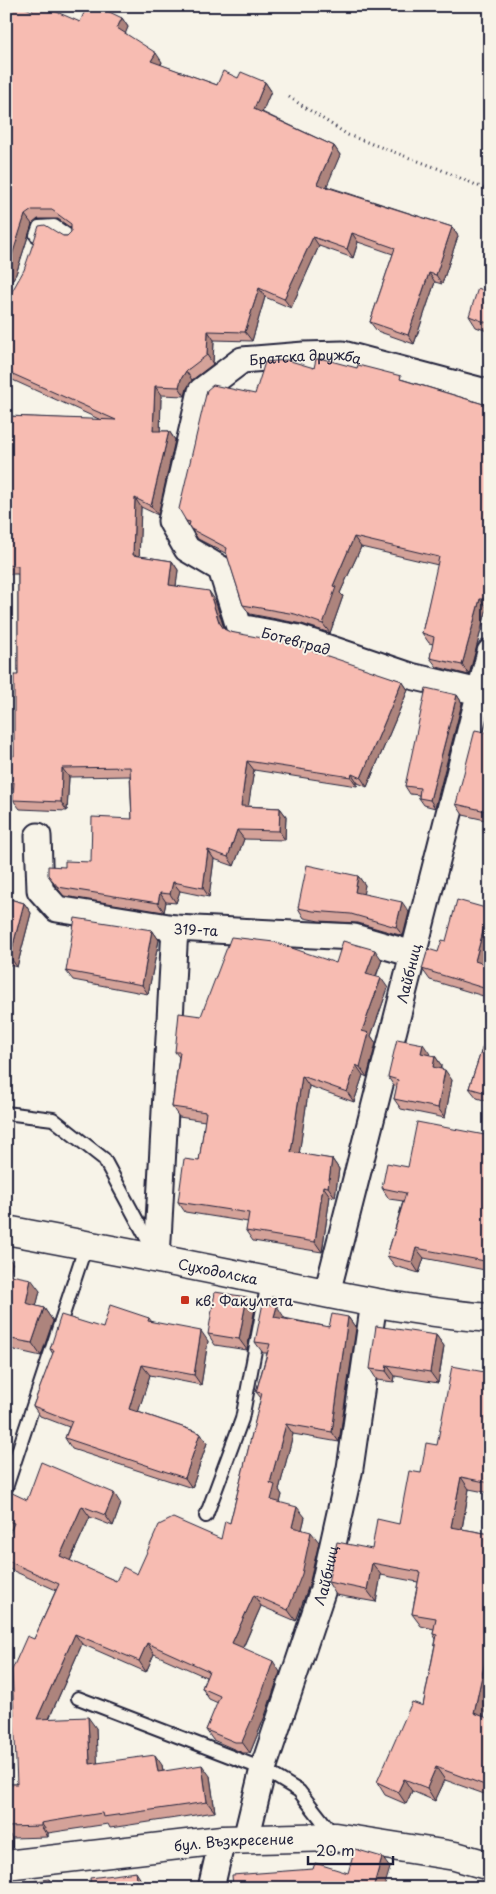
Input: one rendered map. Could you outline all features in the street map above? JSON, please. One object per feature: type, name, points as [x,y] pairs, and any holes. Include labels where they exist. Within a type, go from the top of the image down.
[{"type":"street","name":"Братска дружба","points":[[171,521],[202,391],[242,360],[304,354],[343,354],[490,393]]},
{"type":"street","name":"Ботевград","points":[[171,521],[187,549],[221,569],[239,627],[299,638],[411,676],[479,692]]},
{"type":"street","name":"Лайбниц","points":[[327,1293],[490,652]]},
{"type":"street","name":"319-та","points":[[38,836],[40,890],[57,909],[175,928],[354,938],[412,954]]},
{"type":"street","points":[[157,1258],[175,928]]},
{"type":"street","name":"Суходолска","points":[[6,1230],[157,1258],[374,1302],[456,1316],[490,1318]]},
{"type":"street","name":"Лайбниц","points":[[211,1888],[263,1769],[294,1671],[323,1590],[350,1468],[374,1302]]},
{"type":"street","name":"бул. Възкресение","points":[[6,1865],[234,1839],[335,1837],[455,1856],[490,1866]]},
{"type":"lane","points":[[34,244],[39,227],[54,226],[70,238]]},
{"type":"lane","points":[[6,1113],[53,1118],[104,1159],[157,1258]]},
{"type":"lane","points":[[6,1488],[86,1245]]},
{"type":"lane","points":[[206,1516],[242,1419],[268,1282]]},
{"type":"lane","points":[[78,1698],[263,1769],[299,1791],[335,1837]]},
{"type":"path","points":[[289,97],[348,136],[438,168],[490,191]]},
{"type":"building","points":[[6,6],[22,6],[32,11],[34,6],[43,6],[80,22],[87,6],[97,6],[122,18],[117,28],[156,53],[151,61],[217,85],[223,71],[238,78],[241,72],[265,82],[254,109],[334,146],[317,184],[452,227],[436,275],[429,273],[408,335],[370,322],[395,248],[352,233],[347,249],[313,237],[284,299],[259,288],[245,332],[208,331],[207,355],[186,371],[179,387],[155,386],[153,431],[169,431],[151,506],[135,498],[133,555],[172,561],[169,585],[209,591],[219,622],[224,629],[230,632],[289,643],[402,681],[361,778],[352,774],[351,777],[247,761],[241,806],[280,808],[279,831],[237,830],[228,857],[208,850],[203,888],[173,882],[170,894],[160,893],[158,903],[58,887],[48,875],[48,866],[65,867],[65,861],[91,862],[92,817],[132,819],[130,767],[62,768],[61,802],[13,800],[14,782],[8,782],[9,755],[14,756],[14,675],[18,675],[18,566],[6,565],[6,416],[116,420],[6,371],[6,302],[24,270],[39,226],[45,225],[63,236],[67,236],[71,232],[71,224],[52,210],[32,210],[25,215],[6,270]]},
{"type":"building","points":[[478,288],[490,293],[490,324],[469,316]]},
{"type":"building","points":[[316,359],[323,359],[357,368],[358,365],[401,376],[400,379],[490,406],[490,572],[484,599],[480,599],[462,665],[430,658],[434,637],[422,633],[439,557],[354,537],[333,586],[336,587],[323,624],[295,614],[243,605],[226,552],[227,548],[191,529],[189,526],[190,522],[186,521],[179,509],[207,390],[213,385],[255,394],[265,362],[287,360],[314,368]]},
{"type":"building","points":[[426,688],[457,695],[430,800],[419,798],[420,788],[405,786]]},
{"type":"building","points":[[475,730],[490,733],[490,812],[456,804]]},
{"type":"building","points":[[307,865],[358,876],[355,892],[402,902],[396,927],[351,914],[298,908]]},
{"type":"building","points":[[6,898],[24,903],[10,957],[6,956]]},
{"type":"building","points":[[457,900],[489,909],[475,961],[490,966],[490,990],[422,969],[428,949],[438,952],[442,940],[446,941]]},
{"type":"building","points":[[75,918],[152,930],[142,985],[66,971]]},
{"type":"building","points":[[231,937],[274,942],[336,963],[343,941],[375,950],[366,974],[381,978],[362,1031],[369,1033],[360,1067],[356,1065],[347,1092],[302,1076],[291,1152],[332,1159],[328,1187],[323,1186],[315,1242],[246,1231],[249,1213],[178,1202],[184,1159],[199,1161],[206,1112],[172,1107],[180,1052],[175,1052],[179,1013],[201,1016]]},
{"type":"building","points":[[490,1025],[490,1094],[469,1088]]},
{"type":"building","points":[[397,1039],[423,1044],[421,1053],[435,1056],[433,1067],[445,1070],[438,1108],[394,1099],[398,1080],[388,1077]]},
{"type":"building","points":[[417,1122],[490,1136],[490,1262],[416,1248],[412,1262],[387,1256],[406,1193],[382,1188],[387,1163],[408,1167]]},
{"type":"building","points":[[6,1274],[31,1279],[26,1303],[44,1308],[32,1343],[6,1338]]},
{"type":"building","points":[[215,1292],[247,1297],[239,1339],[208,1334]]},
{"type":"building","points":[[263,1303],[277,1306],[274,1317],[329,1327],[332,1314],[348,1317],[332,1432],[286,1424],[270,1483],[275,1485],[271,1500],[297,1507],[292,1527],[311,1532],[302,1574],[288,1610],[254,1595],[232,1643],[273,1661],[258,1705],[242,1742],[235,1742],[206,1730],[220,1696],[202,1688],[209,1671],[147,1643],[139,1661],[75,1634],[37,1719],[88,1717],[90,1764],[155,1755],[158,1772],[202,1765],[207,1802],[103,1817],[102,1813],[41,1823],[41,1826],[6,1827],[6,1784],[17,1784],[12,1670],[27,1636],[34,1639],[59,1584],[6,1560],[6,1542],[14,1523],[6,1520],[6,1496],[8,1491],[27,1500],[41,1462],[114,1493],[105,1515],[82,1506],[60,1556],[116,1581],[123,1567],[137,1574],[159,1525],[173,1518],[221,1539],[225,1521],[230,1523],[262,1393],[256,1392],[270,1344],[255,1342]]},
{"type":"building","points":[[110,1305],[149,1318],[148,1321],[201,1331],[194,1375],[142,1365],[129,1409],[200,1433],[185,1478],[65,1438],[72,1421],[33,1406],[54,1350],[50,1349],[61,1315],[103,1328]]},
{"type":"building","points":[[376,1326],[436,1335],[430,1372],[387,1365],[386,1371],[370,1369]]},
{"type":"building","points":[[452,1366],[490,1373],[490,1483],[461,1477],[451,1527],[490,1534],[490,1658],[486,1657],[474,1713],[490,1719],[490,1787],[436,1767],[427,1788],[404,1779],[398,1792],[377,1782],[412,1702],[423,1706],[437,1635],[433,1634],[436,1618],[412,1614],[420,1572],[372,1563],[367,1590],[328,1582],[337,1542],[372,1549],[377,1519],[399,1524],[409,1471],[421,1473],[426,1443],[437,1445]]},
{"type":"building","points":[[355,1849],[382,1857],[373,1888],[233,1888],[232,1875],[313,1869],[315,1863],[348,1873]]},
{"type":"building","points":[[136,1872],[138,1888],[91,1888],[90,1878]]},
{"type":"building","points":[[50,1879],[51,1888],[27,1888],[26,1882]]},
{"type":"place","name":"кв. Факултета","points":[[185,1300]]}]
